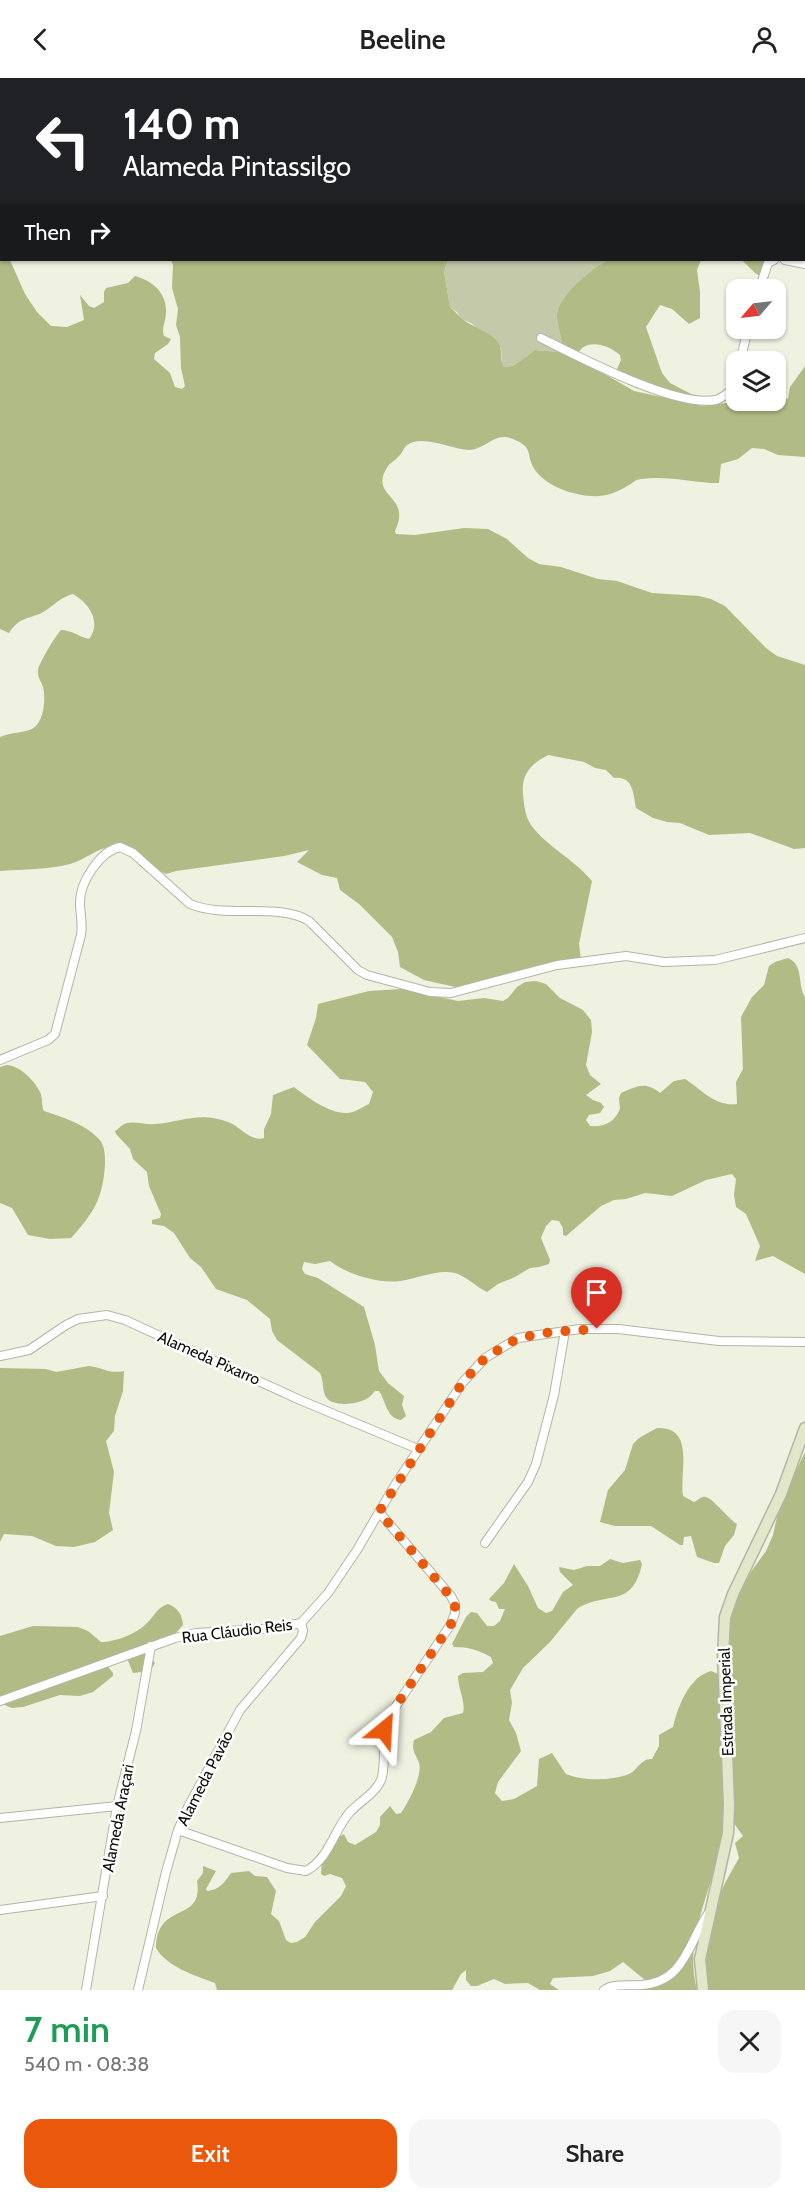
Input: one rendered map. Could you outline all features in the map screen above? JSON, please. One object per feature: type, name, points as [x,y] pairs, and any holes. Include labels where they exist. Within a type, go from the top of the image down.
[{"type":"street","points":[[763,279],[768,263],[772,261]]},
{"type":"street","points":[[790,261],[805,264]]},
{"type":"street","points":[[541,338],[634,381],[675,395],[715,400],[726,394]]},
{"type":"street","points":[[0,1060],[52,1038],[58,1027],[81,935],[82,890],[104,856],[114,848],[120,847],[133,853],[190,904],[224,912],[301,916],[309,921],[357,970],[367,975],[442,994],[556,965],[626,956],[664,962],[715,960],[805,938]]},
{"type":"street","name":"Alameda Pixarro","points":[[0,1356],[29,1350],[66,1324],[78,1319],[107,1315],[125,1320],[300,1400],[418,1449]]},
{"type":"street","name":"Rua Cláudio Reis","points":[[0,1701],[151,1646],[196,1633],[277,1628],[302,1623],[328,1593],[357,1550],[418,1449],[463,1382],[485,1358],[518,1338],[565,1331],[618,1329],[719,1341],[805,1342]]},
{"type":"street","points":[[484,1543],[528,1482],[536,1464],[554,1395],[565,1331]]},
{"type":"street","name":"Estrada Imperial","points":[[703,1990],[700,1959],[728,1833],[729,1804],[723,1656],[725,1617],[733,1594],[781,1494],[805,1428]]},
{"type":"street","points":[[178,1830],[287,1869],[306,1871],[324,1856],[349,1813],[379,1784],[382,1776],[386,1721],[451,1624],[455,1613],[455,1604],[434,1575],[379,1512]]},
{"type":"street","name":"Alameda Pavão","points":[[138,1990],[178,1830],[200,1781],[240,1710],[300,1638],[303,1631],[302,1623]]},
{"type":"street","name":"Alameda Araçari","points":[[86,1990],[117,1806],[136,1731],[151,1646]]},
{"type":"street","points":[[0,1818],[117,1806]]},
{"type":"street","points":[[0,1910],[103,1896]]},
{"type":"street","points":[[604,1990],[612,1986],[660,1982],[669,1977],[688,1952],[711,1910]]},
{"type":"green space","points":[[0,261],[10,261],[25,294],[37,312],[51,326],[67,327],[84,320],[80,295],[89,306],[94,308],[104,302],[106,288],[128,283],[135,276],[148,281],[158,289],[164,299],[166,313],[163,333],[171,339],[155,353],[154,359],[170,373],[175,387],[182,389],[185,386],[181,368],[180,337],[176,325],[178,309],[172,288],[171,261],[448,261],[444,271],[450,307],[464,320],[496,340],[500,347],[504,367],[513,366],[535,350],[560,352],[562,342],[557,314],[563,299],[577,283],[606,261],[701,261],[697,270],[700,318],[689,324],[672,309],[660,305],[646,327],[662,373],[670,383],[695,396],[647,388],[619,375],[617,369],[621,360],[620,355],[608,347],[588,345],[578,353],[575,360],[589,365],[634,391],[698,405],[706,406],[710,402],[726,403],[726,411],[786,411],[786,399],[788,399],[790,387],[805,366],[805,457],[778,455],[764,449],[752,448],[738,459],[721,464],[719,483],[660,478],[639,479],[602,496],[581,495],[554,486],[542,478],[534,468],[526,447],[507,437],[469,450],[428,442],[413,442],[406,446],[389,465],[383,476],[386,491],[399,510],[396,534],[415,535],[464,528],[488,529],[507,539],[528,558],[539,564],[561,567],[598,579],[617,581],[652,593],[711,599],[725,606],[766,648],[777,656],[805,665],[805,848],[794,849],[750,833],[709,835],[680,823],[653,818],[636,808],[629,782],[614,778],[606,770],[595,768],[584,762],[548,755],[528,770],[523,787],[524,806],[529,822],[537,833],[592,881],[579,944],[581,960],[460,988],[424,980],[400,967],[398,952],[392,937],[359,904],[340,890],[337,878],[322,875],[297,862],[309,850],[166,874],[132,851],[111,847],[62,866],[0,871],[0,737],[35,727],[42,714],[44,697],[38,670],[48,649],[61,630],[89,639],[93,633],[94,620],[89,608],[73,594],[43,612],[18,623],[9,633],[0,629]]},
{"type":"green space","points":[[448,261],[606,261],[577,283],[563,299],[557,314],[562,342],[560,352],[535,350],[513,366],[504,367],[501,348],[471,323],[461,319],[450,307],[444,271]]},
{"type":"green space","points":[[743,261],[771,261],[764,278]]},
{"type":"green space","points":[[788,958],[796,965],[805,997],[805,1274],[773,1256],[755,1261],[760,1246],[746,1214],[736,1207],[734,1195],[736,1179],[732,1174],[706,1180],[672,1196],[645,1193],[614,1200],[601,1206],[566,1236],[563,1235],[563,1228],[559,1221],[552,1220],[546,1226],[541,1238],[550,1260],[549,1264],[530,1268],[487,1292],[455,1273],[434,1273],[392,1282],[354,1274],[330,1261],[315,1264],[304,1262],[302,1269],[305,1274],[318,1278],[364,1307],[375,1345],[379,1371],[388,1383],[404,1396],[402,1405],[406,1416],[401,1420],[389,1413],[379,1391],[375,1391],[369,1398],[353,1403],[340,1404],[329,1400],[325,1395],[320,1373],[277,1340],[272,1331],[270,1319],[247,1300],[216,1289],[201,1267],[190,1258],[174,1233],[164,1226],[152,1224],[152,1220],[160,1218],[161,1214],[149,1186],[147,1172],[133,1159],[130,1149],[115,1131],[124,1124],[130,1123],[155,1124],[208,1117],[228,1122],[254,1138],[264,1138],[264,1129],[271,1114],[273,1095],[294,1087],[326,1108],[340,1113],[352,1112],[369,1104],[373,1092],[365,1082],[340,1079],[307,1045],[318,1004],[369,991],[401,989],[458,1001],[484,998],[503,1001],[525,982],[536,981],[546,984],[560,998],[583,1010],[591,1020],[592,1032],[586,1065],[590,1075],[601,1084],[586,1095],[604,1107],[600,1113],[589,1115],[586,1120],[590,1126],[604,1125],[615,1118],[620,1109],[621,1093],[632,1088],[646,1086],[660,1093],[674,1081],[685,1079],[715,1100],[737,1104],[736,1082],[743,1069],[741,1017],[752,997],[764,985],[769,966]]},
{"type":"green space","points":[[7,1065],[22,1071],[34,1083],[41,1094],[44,1111],[86,1128],[98,1138],[103,1147],[105,1164],[99,1196],[86,1221],[71,1238],[50,1239],[28,1235],[12,1208],[0,1203],[0,1067]]},
{"type":"green space","points":[[89,1366],[110,1371],[124,1371],[123,1391],[115,1416],[114,1431],[106,1441],[114,1472],[109,1513],[113,1530],[95,1542],[74,1547],[56,1546],[32,1536],[4,1534],[0,1542],[0,1368],[46,1369],[56,1372]]},
{"type":"green space","points":[[657,1428],[669,1429],[677,1435],[681,1443],[683,1496],[694,1502],[702,1497],[710,1499],[737,1524],[734,1535],[725,1546],[719,1563],[697,1557],[691,1536],[684,1537],[683,1545],[680,1545],[651,1526],[615,1526],[600,1522],[608,1490],[625,1470],[633,1444]]},
{"type":"green space","points":[[805,1452],[805,1990],[709,1990],[699,1964],[706,1926],[739,1858],[735,1843],[743,1836],[733,1822],[723,1709],[725,1787],[722,1833],[719,1853],[697,1930],[694,1970],[697,1990],[626,1990],[653,1986],[654,1983],[645,1980],[623,1962],[610,1971],[593,1976],[553,1978],[550,1984],[559,1990],[540,1990],[528,1983],[505,1984],[494,1979],[471,1986],[466,1980],[466,1970],[461,1974],[452,1990],[217,1990],[215,1983],[182,1970],[161,1955],[156,1948],[158,1933],[171,1917],[194,1903],[197,1881],[203,1873],[203,1866],[216,1871],[207,1891],[221,1885],[231,1873],[249,1871],[255,1876],[267,1877],[276,1891],[271,1914],[279,1921],[286,1940],[291,1943],[305,1937],[315,1922],[341,1896],[346,1886],[342,1878],[321,1874],[323,1846],[344,1834],[348,1842],[355,1845],[376,1832],[380,1825],[380,1817],[390,1806],[396,1814],[401,1813],[411,1796],[419,1774],[419,1763],[413,1750],[414,1740],[431,1732],[444,1718],[463,1713],[458,1676],[463,1673],[483,1672],[493,1663],[491,1657],[482,1652],[454,1647],[452,1644],[471,1612],[477,1613],[487,1626],[494,1626],[500,1621],[505,1609],[499,1609],[496,1602],[489,1599],[504,1583],[514,1564],[538,1608],[546,1613],[552,1611],[563,1592],[573,1585],[560,1572],[559,1567],[574,1570],[587,1566],[600,1566],[610,1559],[623,1563],[640,1560],[642,1564],[632,1588],[617,1597],[588,1603],[577,1609],[550,1642],[523,1668],[510,1690],[512,1703],[509,1720],[516,1733],[521,1751],[498,1782],[495,1793],[502,1801],[514,1799],[537,1786],[539,1759],[552,1753],[566,1774],[589,1779],[606,1779],[629,1774],[645,1760],[652,1759],[659,1746],[659,1735],[673,1727],[681,1702],[696,1679],[711,1671],[718,1674],[724,1681],[727,1632],[735,1600],[743,1583],[766,1551],[773,1535],[780,1503]]},
{"type":"green space","points":[[168,1604],[179,1612],[183,1625],[175,1634],[148,1649],[147,1653],[155,1663],[150,1671],[133,1673],[127,1658],[105,1663],[113,1676],[93,1692],[80,1696],[60,1695],[23,1707],[12,1708],[0,1703],[0,1636],[33,1626],[78,1627],[88,1631],[101,1642],[113,1641],[137,1631],[161,1607]]},
{"type":"route","points":[[384,1730],[386,1721],[451,1624],[455,1604],[434,1575],[379,1512],[463,1382],[485,1358],[518,1338],[552,1332],[597,1329]]}]
